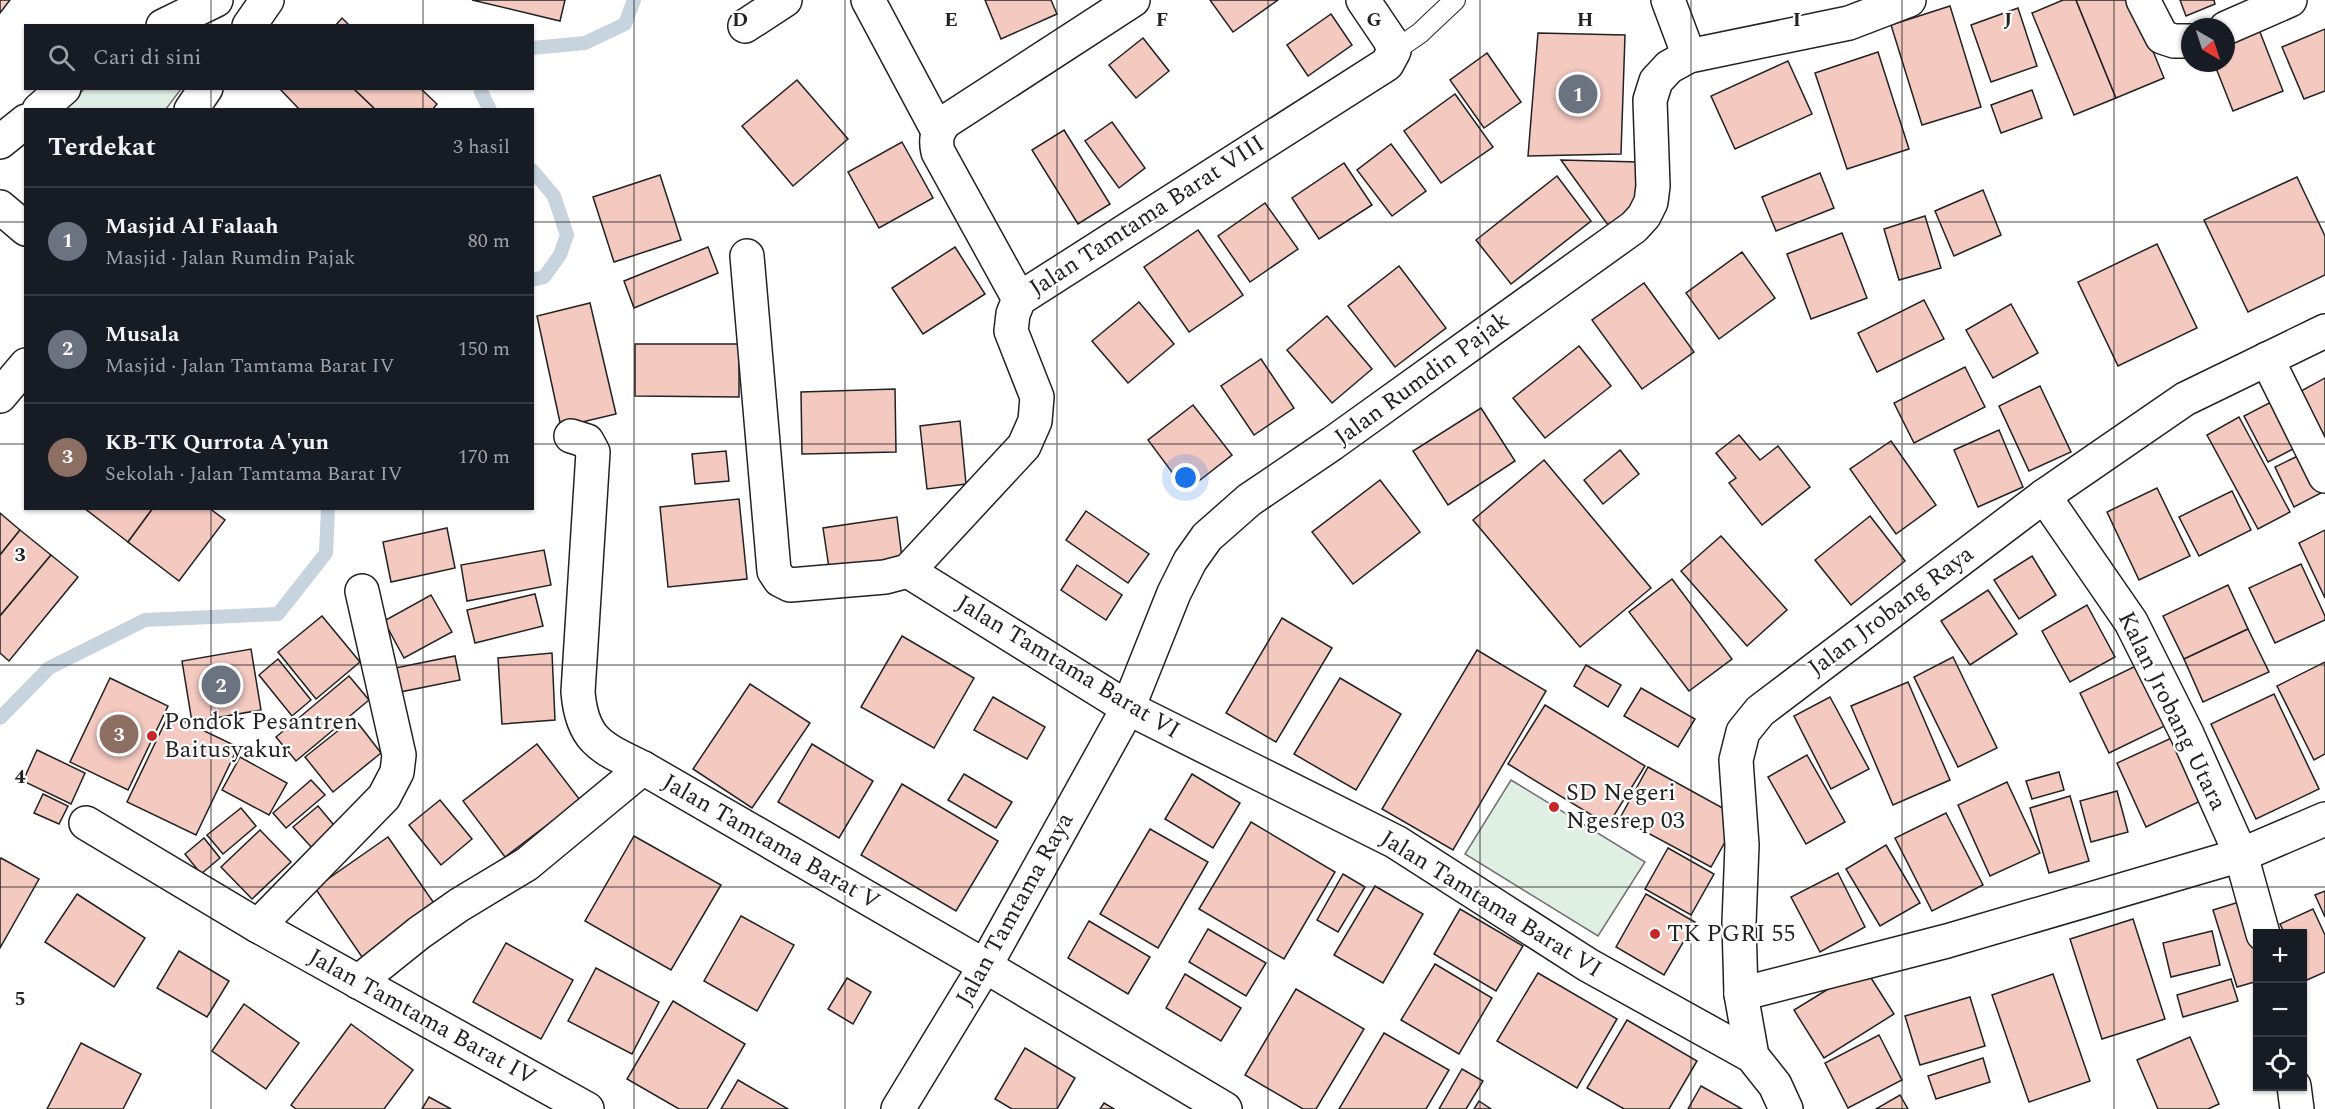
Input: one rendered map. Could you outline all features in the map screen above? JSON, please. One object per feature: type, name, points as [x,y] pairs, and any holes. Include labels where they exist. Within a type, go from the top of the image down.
[{"type":"street","points":[[167,24],[216,0]]},
{"type":"street","points":[[250,24],[267,0]]},
{"type":"street","points":[[745,26],[785,0]]},
{"type":"street","points":[[868,0],[938,131]]},
{"type":"street","points":[[1019,300],[938,152],[936,141],[938,131],[945,122],[1132,0]]},
{"type":"street","points":[[1363,0],[1390,40],[1394,51]]},
{"type":"street","points":[[1668,0],[1689,56],[1849,23],[1909,0]]},
{"type":"street","points":[[2143,0],[2162,36],[2181,41]]},
{"type":"street","points":[[2235,24],[2290,0]]},
{"type":"street","name":"Jalan Tamtama Barat VIII","points":[[908,571],[1024,446],[1035,421],[1037,397],[1011,331],[1013,314],[1019,300],[1387,64],[1394,51]]},
{"type":"street","name":"Jalan Rumdin Pajak","points":[[1128,708],[1174,593],[1190,561],[1207,537],[1249,500],[1333,443],[1634,227],[1644,216],[1651,202],[1653,186],[1650,100],[1656,81],[1670,67],[1689,56]]},
{"type":"street","points":[[41,108],[62,90]]},
{"type":"street","points":[[192,108],[205,90]]},
{"type":"street","points":[[0,142],[24,123]]},
{"type":"street","points":[[0,207],[24,227]]},
{"type":"street","points":[[747,256],[776,575],[785,584],[790,585],[885,577],[908,571]]},
{"type":"street","name":"Jalan Jrobang Raya","points":[[1752,1056],[1741,994],[1739,923],[1742,845],[1736,760],[1743,732],[1760,711],[2044,496],[2185,399],[2325,331]]},
{"type":"street","points":[[2267,359],[2325,476]]},
{"type":"street","points":[[0,396],[24,367]]},
{"type":"street","name":"Jalan Tamtama Barat V","points":[[571,436],[587,441],[593,452],[578,692],[579,710],[585,726],[604,749],[644,768],[1226,1109]]},
{"type":"street","name":"Kalan Jrobang Utara","points":[[2044,496],[2131,622],[2187,734],[2241,855],[2262,929]]},
{"type":"street","name":"Jalan Tamtama Barat VI","points":[[908,571],[1128,708],[1396,842],[1588,965],[1752,1056]]},
{"type":"street","points":[[258,926],[384,797],[397,772],[399,754],[362,591]]},
{"type":"street","name":"Jalan Tamtama Raya","points":[[898,1109],[985,966],[1128,708]]},
{"type":"street","points":[[358,982],[435,922],[526,864],[644,768]]},
{"type":"street","points":[[1741,994],[1947,941],[2241,855],[2325,819]]},
{"type":"street","name":"Jalan Tamtama Barat IV","points":[[86,823],[258,926],[587,1109]]},
{"type":"street","points":[[1752,1056],[1775,1085],[1786,1109]]},
{"type":"street","points":[[2294,1091],[2296,1109]]},
{"type":"lane","points":[[1394,51],[1420,33],[1455,0]]},
{"type":"green space","points":[[83,90],[180,90],[167,108],[66,108]]},
{"type":"green space","points":[[1511,780],[1645,862],[1598,936],[1465,854]]},
{"type":"building","points":[[0,0],[10,0],[0,13]]},
{"type":"building","points":[[472,0],[565,0],[560,21]]},
{"type":"building","points":[[985,0],[1051,0],[1057,14],[1001,39]]},
{"type":"building","points":[[1210,0],[1278,0],[1233,32]]},
{"type":"building","points":[[2063,0],[2076,0],[2116,98],[2074,115],[2032,13]]},
{"type":"building","points":[[2076,0],[2132,0],[2164,78],[2116,98]]},
{"type":"building","points":[[2180,0],[2214,0],[2215,4],[2186,16]]},
{"type":"building","points":[[1950,6],[1981,107],[1922,125],[1891,25]]},
{"type":"building","points":[[2018,8],[2037,66],[1991,82],[1971,25]]},
{"type":"building","points":[[1331,14],[1352,45],[1308,76],[1287,45]]},
{"type":"building","points":[[342,18],[348,24],[337,24]]},
{"type":"building","points":[[2258,27],[2283,91],[2233,111],[2218,72],[2235,72],[2235,37]]},
{"type":"building","points":[[2325,29],[2325,91],[2304,99],[2282,47]]},
{"type":"building","points":[[1538,33],[1625,35],[1621,154],[1528,156]]},
{"type":"building","points":[[1143,38],[1169,71],[1136,98],[1109,65]]},
{"type":"building","points":[[1878,52],[1909,149],[1847,169],[1815,73]]},
{"type":"building","points":[[1487,53],[1521,102],[1484,128],[1450,80]]},
{"type":"building","points":[[1788,61],[1812,114],[1735,149],[1711,96]]},
{"type":"building","points":[[797,80],[848,139],[793,186],[742,126]]},
{"type":"building","points":[[281,90],[355,90],[374,108],[298,108]]},
{"type":"building","points":[[355,90],[422,90],[437,104],[434,108],[374,108]]},
{"type":"building","points":[[2032,90],[2042,118],[2001,133],[1991,105]]},
{"type":"building","points":[[1455,94],[1493,147],[1441,183],[1404,131]]},
{"type":"building","points":[[1112,122],[1145,168],[1119,188],[1085,141]]},
{"type":"building","points":[[1064,130],[1110,204],[1078,224],[1032,150]]},
{"type":"building","points":[[902,142],[933,198],[879,228],[848,172]]},
{"type":"building","points":[[1391,144],[1426,191],[1392,216],[1357,170]]},
{"type":"building","points":[[1561,160],[1639,162],[1646,206],[1613,232]]},
{"type":"building","points":[[1344,163],[1372,205],[1319,239],[1292,198]]},
{"type":"building","points":[[1820,173],[1834,208],[1776,231],[1762,197]]},
{"type":"building","points":[[660,175],[681,240],[614,262],[593,197]]},
{"type":"building","points":[[1557,176],[1591,221],[1511,284],[1476,240]]},
{"type":"building","points":[[2297,177],[2325,236],[2325,275],[2248,312],[2204,220]]},
{"type":"building","points":[[1983,190],[2001,235],[1954,256],[1935,211]]},
{"type":"building","points":[[1265,203],[1298,249],[1250,282],[1218,236]]},
{"type":"building","points":[[1925,216],[1941,268],[1899,280],[1884,229]]},
{"type":"building","points":[[1198,230],[1243,295],[1189,332],[1144,267]]},
{"type":"building","points":[[1842,233],[1867,298],[1811,319],[1787,254]]},
{"type":"building","points":[[2157,244],[2197,328],[2118,366],[2078,282]]},
{"type":"building","points":[[708,247],[718,273],[634,308],[624,281]]},
{"type":"building","points":[[955,247],[985,294],[923,334],[892,288]]},
{"type":"building","points":[[1742,252],[1775,298],[1719,339],[1686,293]]},
{"type":"building","points":[[1399,266],[1446,328],[1395,367],[1348,306]]},
{"type":"building","points":[[1644,283],[1694,352],[1642,389],[1592,320]]},
{"type":"building","points":[[1924,300],[1944,339],[1877,372],[1858,333]]},
{"type":"building","points":[[1139,302],[1174,344],[1128,383],[1092,341]]},
{"type":"building","points":[[590,303],[616,414],[561,427],[537,316]]},
{"type":"building","points":[[2011,304],[2038,353],[1993,378],[1966,330]]},
{"type":"building","points":[[1327,316],[1372,369],[1332,403],[1287,350]]},
{"type":"building","points":[[635,344],[739,344],[739,397],[635,396]]},
{"type":"building","points":[[1579,346],[1611,386],[1545,438],[1513,398]]},
{"type":"building","points":[[1261,359],[1294,408],[1254,435],[1221,386]]},
{"type":"building","points":[[1965,367],[1985,407],[1914,443],[1894,403]]},
{"type":"building","points":[[2325,378],[2325,437],[2301,391]]},
{"type":"building","points":[[2040,386],[2071,452],[2029,471],[1999,406]]},
{"type":"building","points":[[895,389],[896,452],[802,454],[801,392]]},
{"type":"building","points":[[2275,400],[2299,446],[2268,462],[2244,416]]},
{"type":"building","points":[[1193,405],[1232,455],[1186,491],[1148,440]]},
{"type":"building","points":[[1481,408],[1515,461],[1448,505],[1413,451]]},
{"type":"building","points":[[2239,417],[2290,512],[2258,529],[2207,435]]},
{"type":"building","points":[[960,421],[966,484],[927,489],[920,426]]},
{"type":"building","points":[[1999,430],[2023,487],[1978,507],[1954,450]]},
{"type":"building","points":[[1739,435],[1760,460],[1778,446],[1810,487],[1762,525],[1729,483],[1736,478],[1716,453]]},
{"type":"building","points":[[1891,441],[1936,505],[1896,534],[1850,469]]},
{"type":"building","points":[[1620,450],[1639,474],[1603,504],[1584,480]]},
{"type":"building","points":[[726,451],[729,481],[695,484],[692,454]]},
{"type":"building","points":[[2304,453],[2323,492],[2294,507],[2275,467]]},
{"type":"building","points":[[1544,460],[1651,588],[1580,647],[1473,520]]},
{"type":"building","points":[[1380,480],[1420,532],[1353,584],[1312,532]]},
{"type":"building","points":[[2157,488],[2190,556],[2139,580],[2107,512]]},
{"type":"building","points":[[2232,491],[2251,530],[2199,556],[2179,517]]},
{"type":"building","points":[[739,499],[747,579],[668,587],[660,507]]},
{"type":"building","points":[[87,510],[152,510],[128,542]]},
{"type":"building","points":[[152,510],[212,510],[225,520],[179,581],[128,542]]},
{"type":"building","points":[[1086,511],[1149,554],[1128,583],[1066,540]]},
{"type":"building","points":[[0,513],[20,530],[0,555]]},
{"type":"building","points":[[1870,516],[1905,561],[1851,605],[1815,560]]},
{"type":"building","points":[[897,517],[902,558],[829,568],[823,528]]},
{"type":"building","points":[[447,528],[455,568],[391,582],[383,542]]},
{"type":"building","points":[[20,530],[51,555],[0,616],[0,555]]},
{"type":"building","points":[[2325,530],[2325,598],[2299,543]]},
{"type":"building","points":[[1721,536],[1787,610],[1747,646],[1681,571]]},
{"type":"building","points":[[544,550],[551,585],[467,601],[461,565]]},
{"type":"building","points":[[51,555],[78,577],[9,661],[0,653],[0,616]]},
{"type":"building","points":[[2032,556],[2056,595],[2019,619],[1994,580]]},
{"type":"building","points":[[2301,564],[2325,620],[2275,643],[2249,588]]},
{"type":"building","points":[[1077,565],[1122,595],[1106,620],[1061,590]]},
{"type":"building","points":[[1672,579],[1732,659],[1689,691],[1629,612]]},
{"type":"building","points":[[2228,585],[2248,629],[2184,659],[2163,616]]},
{"type":"building","points":[[1988,590],[2017,634],[1970,665],[1941,621]]},
{"type":"building","points":[[535,594],[543,626],[475,643],[467,610]]},
{"type":"building","points":[[431,595],[452,632],[404,658],[384,621]]},
{"type":"building","points":[[2087,605],[2115,657],[2070,682],[2042,631]]},
{"type":"building","points":[[322,616],[360,662],[316,699],[278,652]]},
{"type":"building","points":[[1282,618],[1332,648],[1276,742],[1226,713]]},
{"type":"building","points":[[2248,629],[2269,672],[2203,702],[2184,659]]},
{"type":"building","points":[[902,636],[974,678],[934,748],[861,707]]},
{"type":"building","points":[[251,649],[261,710],[192,722],[182,661]]},
{"type":"building","points":[[1477,650],[1546,691],[1453,850],[1382,809]]},
{"type":"building","points":[[552,653],[555,720],[502,724],[498,658]]},
{"type":"building","points":[[455,656],[460,680],[400,692],[395,668]]},
{"type":"building","points":[[1953,657],[1997,748],[1958,767],[1914,677]]},
{"type":"building","points":[[278,659],[311,700],[292,716],[259,675]]},
{"type":"building","points":[[2144,662],[2173,722],[2109,753],[2080,693]]},
{"type":"building","points":[[2325,662],[2325,754],[2314,760],[2277,686]]},
{"type":"building","points":[[1586,665],[1621,685],[1608,707],[1574,686]]},
{"type":"building","points":[[349,676],[369,700],[296,761],[276,737]]},
{"type":"building","points":[[110,678],[168,706],[128,790],[70,762]]},
{"type":"building","points":[[1340,678],[1401,714],[1356,790],[1294,754]]},
{"type":"building","points":[[1908,682],[1950,780],[1893,805],[1851,706]]},
{"type":"building","points":[[750,684],[810,723],[752,808],[693,769]]},
{"type":"building","points":[[1641,688],[1695,719],[1678,747],[1624,716]]},
{"type":"building","points":[[2274,694],[2319,789],[2256,819],[2211,724]]},
{"type":"building","points":[[993,697],[1045,727],[1027,759],[974,730]]},
{"type":"building","points":[[1830,697],[1869,769],[1831,789],[1794,716]]},
{"type":"building","points":[[1545,705],[1645,766],[1608,825],[1508,764]]},
{"type":"building","points":[[169,714],[238,747],[196,835],[127,802]]},
{"type":"building","points":[[354,718],[381,753],[333,792],[305,757]]},
{"type":"building","points":[[2178,735],[2207,798],[2146,827],[2117,763]]},
{"type":"building","points":[[537,744],[580,800],[505,857],[463,801]]},
{"type":"building","points":[[812,744],[873,781],[839,838],[778,802]]},
{"type":"building","points":[[37,750],[85,773],[71,804],[23,781]]},
{"type":"building","points":[[1807,755],[1845,822],[1806,844],[1768,777]]},
{"type":"building","points":[[240,757],[287,783],[269,815],[222,790]]},
{"type":"building","points":[[1648,767],[1739,817],[1711,867],[1620,818]]},
{"type":"building","points":[[2059,772],[2064,790],[2032,799],[2026,781]]},
{"type":"building","points":[[964,774],[1012,802],[996,828],[948,800]]},
{"type":"building","points":[[1192,774],[1240,803],[1213,848],[1165,819]]},
{"type":"building","points":[[311,780],[325,795],[286,828],[273,813]]},
{"type":"building","points":[[2007,782],[2040,853],[1990,876],[1958,805]]},
{"type":"building","points":[[902,784],[998,841],[956,911],[861,855]]},
{"type":"building","points":[[2117,791],[2128,832],[2091,842],[2080,801]]},
{"type":"building","points":[[43,794],[68,806],[59,824],[34,813]]},
{"type":"building","points":[[2070,796],[2089,861],[2049,873],[2030,808]]},
{"type":"building","points":[[440,800],[472,839],[441,865],[409,825]]},
{"type":"building","points":[[318,806],[338,830],[314,850],[293,827]]},
{"type":"building","points":[[241,808],[256,826],[223,854],[207,835]]},
{"type":"building","points":[[1946,813],[1983,885],[1932,911],[1895,838]]},
{"type":"building","points":[[1251,822],[1335,872],[1284,959],[1199,909]]},
{"type":"building","points":[[1150,829],[1208,862],[1158,948],[1100,914]]},
{"type":"building","points":[[260,830],[291,862],[252,899],[221,867]]},
{"type":"building","points":[[634,836],[721,885],[671,970],[585,921]]},
{"type":"building","points":[[388,837],[436,906],[362,957],[315,888]]},
{"type":"building","points":[[204,838],[220,858],[201,874],[185,854]]},
{"type":"building","points":[[1886,845],[1920,903],[1880,926],[1846,869]]},
{"type":"building","points":[[1668,848],[1714,874],[1691,915],[1645,889]]},
{"type":"building","points":[[1,858],[39,879],[0,948],[0,860]]},
{"type":"building","points":[[1838,873],[1865,927],[1820,952],[1791,897]]},
{"type":"building","points":[[1343,874],[1365,887],[1338,932],[1317,920]]},
{"type":"building","points":[[1375,886],[1423,914],[1383,983],[1334,955]]},
{"type":"building","points":[[2325,891],[2325,917],[2315,895]]},
{"type":"building","points":[[77,894],[145,938],[114,987],[45,942]]},
{"type":"building","name":"TK PGRI 55","points":[[1646,894],[1695,922],[1664,975],[1616,947]]},
{"type":"building","points":[[2249,899],[2257,929],[2253,929],[2253,982],[2237,987],[2213,910]]},
{"type":"building","points":[[1460,909],[1523,946],[1496,991],[1434,954]]},
{"type":"building","points":[[2313,909],[2325,935],[2325,972],[2307,980],[2307,929],[2282,929],[2280,924]]},
{"type":"building","points":[[741,916],[794,945],[757,1011],[704,981]]},
{"type":"building","points":[[2133,919],[2165,1019],[2102,1039],[2070,939]]},
{"type":"building","points":[[1089,921],[1150,957],[1128,994],[1068,958]]},
{"type":"building","points":[[1208,929],[1266,963],[1246,996],[1189,962]]},
{"type":"building","points":[[2212,931],[2220,965],[2171,977],[2163,943]]},
{"type":"building","points":[[506,943],[573,980],[541,1039],[473,1002]]},
{"type":"building","points":[[179,951],[229,981],[207,1017],[157,988]]},
{"type":"building","points":[[1435,964],[1492,998],[1459,1054],[1401,1020]]},
{"type":"building","points":[[1864,967],[1894,1014],[1824,1058],[1794,1010]]},
{"type":"building","points":[[596,968],[659,1002],[632,1054],[568,1021]]},
{"type":"building","points":[[1538,973],[1617,1019],[1577,1088],[1497,1041]]},
{"type":"building","points":[[1185,974],[1241,1008],[1221,1041],[1166,1008]]},
{"type":"building","points":[[2053,974],[2090,1081],[2029,1102],[1992,995]]},
{"type":"building","points":[[847,978],[871,992],[853,1024],[828,1009]]},
{"type":"building","points":[[2231,979],[2238,1001],[2183,1017],[2177,995]]},
{"type":"building","points":[[1296,989],[1364,1029],[1316,1109],[1303,1109],[1245,1075]]},
{"type":"building","points":[[1970,997],[1985,1046],[1920,1065],[1905,1016]]},
{"type":"building","points":[[673,1001],[745,1044],[707,1109],[679,1109],[627,1079]]},
{"type":"building","points":[[244,1004],[299,1043],[266,1089],[212,1051]]},
{"type":"building","points":[[1627,1020],[1697,1061],[1669,1109],[1624,1109],[1587,1088]]},
{"type":"building","points":[[351,1024],[413,1070],[384,1109],[296,1109],[291,1105]]},
{"type":"building","points":[[1384,1033],[1449,1070],[1426,1109],[1339,1109]]},
{"type":"building","points":[[1879,1035],[1902,1080],[1848,1108],[1825,1063]]},
{"type":"building","points":[[2190,1037],[2219,1104],[2208,1109],[2158,1109],[2137,1060]]},
{"type":"building","points":[[81,1043],[141,1074],[123,1109],[47,1109]]},
{"type":"building","points":[[1025,1048],[1075,1078],[1057,1109],[1012,1109],[995,1099]]},
{"type":"building","points":[[1983,1058],[1990,1082],[1936,1099],[1928,1076]]},
{"type":"building","points":[[1462,1069],[1483,1081],[1466,1109],[1439,1109]]},
{"type":"building","points":[[738,1080],[788,1109],[721,1109]]},
{"type":"building","points":[[1701,1086],[1742,1109],[1688,1109]]},
{"type":"building","points":[[1900,1095],[1908,1109],[1876,1109]]},
{"type":"building","points":[[429,1097],[451,1109],[422,1109]]},
{"type":"building","points":[[1479,1101],[1491,1109],[1474,1109]]},
{"type":"building","points":[[1104,1103],[1114,1109],[1100,1109]]},
{"type":"waterway","points":[[534,48],[585,43],[625,24],[634,0]]},
{"type":"waterway","points":[[482,90],[489,108]]},
{"type":"waterway","points":[[534,172],[554,196],[567,235],[560,255],[544,277],[534,280]]},
{"type":"waterway","points":[[0,718],[49,668],[145,620],[278,614],[326,553],[328,510]]},
{"type":"place","name":"Masjid Al Falaah","points":[[1578,94]]},
{"type":"place","name":"Musala","points":[[221,685]]},
{"type":"place","name":"KB-TK Qurrota A'yun","points":[[119,734]]},
{"type":"place","name":"Pondok Pesantren Baitusyakur","points":[[152,736]]},
{"type":"place","name":"SD Negeri Ngesrep 03","points":[[1554,807]]},
{"type":"place","name":"TK PGRI 55","points":[[1655,934]]}]
